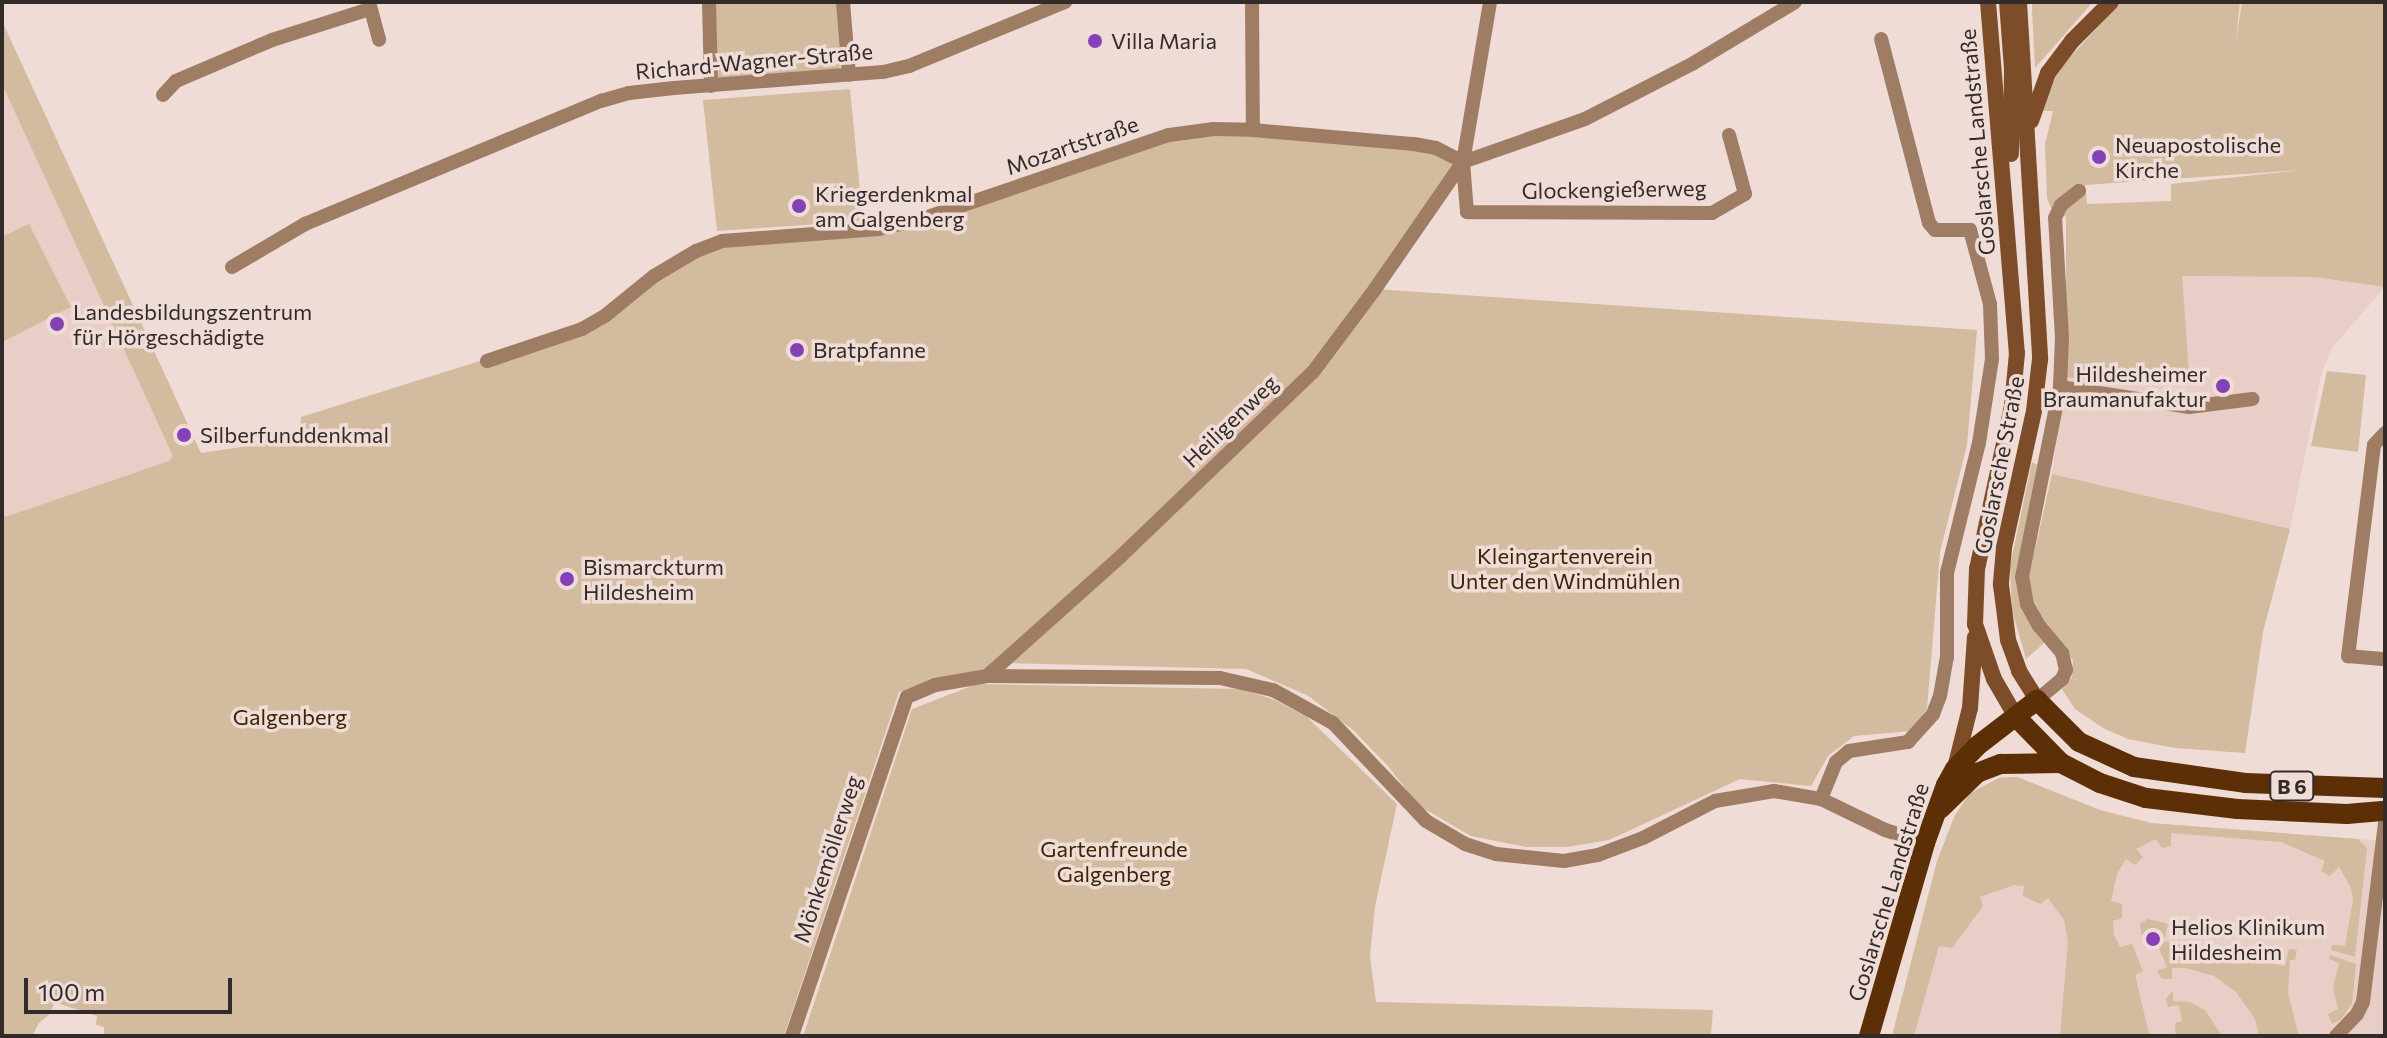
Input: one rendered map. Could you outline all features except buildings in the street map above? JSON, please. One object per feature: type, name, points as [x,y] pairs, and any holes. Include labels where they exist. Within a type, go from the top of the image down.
[{"type":"main road","name":"Goslarsche Landstraße","points":[[1869,1036],[1934,814],[1955,769],[2016,717],[1994,679],[1975,624],[1977,569],[2015,379],[2014,278],[1988,2]]},
{"type":"main road","points":[[2005,191],[2011,171],[2012,122],[2007,2]]},
{"type":"main road","name":"Goslarsche Straße","points":[[2019,2],[2040,359],[2034,411],[2004,548],[2001,585],[2008,640],[2019,671],[2037,700]]},
{"type":"main road","points":[[2027,135],[2048,73],[2111,2]]},
{"type":"main road","points":[[1955,769],[1971,699],[1975,624]]},
{"type":"main road","name":"B 6","points":[[2385,788],[2259,784],[2134,767],[2079,742],[2037,700],[2016,717],[2061,763],[2111,788],[2170,802],[2331,814],[2385,811]]},
{"type":"main road","name":"B 6","points":[[1934,814],[1977,773],[2001,764],[2061,763]]},
{"type":"street","points":[[709,2],[711,86]]},
{"type":"street","points":[[843,2],[849,75]]},
{"type":"street","name":"Richard-Wagner-Straße","points":[[232,267],[305,224],[601,101],[629,93],[849,75],[909,66],[1065,2]]},
{"type":"street","points":[[1252,2],[1253,130]]},
{"type":"street","points":[[1490,2],[1463,162],[1585,119],[1692,64],[1795,2]]},
{"type":"street","points":[[163,95],[176,81],[272,40],[369,5],[379,40]]},
{"type":"street","name":"Goslarsche Landstraße","points":[[1821,799],[1836,762],[1849,751],[1908,742],[1933,714],[1940,696],[1947,657],[1947,573],[1979,443],[1992,359],[1990,304],[1970,230],[1935,230],[1925,214],[1881,39]]},
{"type":"street","name":"Mozartstraße","points":[[487,361],[582,329],[606,315],[654,276],[696,251],[722,241],[879,229],[919,220],[1169,135],[1214,129],[1253,130],[1414,144],[1436,148],[1463,162]]},
{"type":"street","name":"Glockengießerweg","points":[[1463,162],[1467,212],[1712,213],[1745,194],[1729,135]]},
{"type":"street","name":"Heiligenweg","points":[[987,676],[1037,634],[1313,372],[1463,162]]},
{"type":"street","points":[[2037,700],[2062,679],[2066,670],[2062,653],[2039,626],[2027,604],[2022,577],[2060,387],[2061,308],[2055,218],[2061,205],[2079,191]]},
{"type":"street","name":"Goslarsche Landstraße","points":[[1984,274],[2014,278]]},
{"type":"street","points":[[2060,387],[2189,407],[2252,399]]},
{"type":"street","points":[[2385,433],[2375,442],[2373,452],[2348,656],[2385,659]]},
{"type":"street","points":[[987,676],[1220,678],[1273,690],[1333,723],[1408,805],[1433,826],[1465,844],[1527,860],[1564,861],[1598,855],[1635,842],[1715,801],[1774,791],[1821,799],[1885,830],[1925,843]]},
{"type":"street","name":"Mönkemöllerweg","points":[[792,1036],[907,697],[935,685],[987,676]]},
{"type":"street","points":[[2336,1036],[2357,1014],[2366,987],[2385,824]]},
{"type":"shaded area","name":"Landesbildungszentrum für Hörgeschädigte","points":[[2,84],[174,456],[169,461],[2,518]]},
{"type":"shaded area","points":[[2181,276],[2314,277],[2385,287],[2332,348],[2322,371],[2290,529],[2052,474],[2066,377],[2118,384]]},
{"type":"shaded area","name":"Helios Klinikum Hildesheim","points":[[2017,777],[2100,810],[2151,823],[2385,841],[2385,1036],[1895,1036],[1955,815],[1999,778]]},
{"type":"green space","points":[[711,2],[840,2],[841,66],[835,73],[725,82],[718,77]]},
{"type":"green space","points":[[2032,2],[2093,2],[2035,68],[2032,10]]},
{"type":"green space","points":[[2121,2],[2240,2],[2236,42],[2242,2],[2385,2],[2385,287],[2314,277],[2182,276],[2189,372],[2118,384],[2066,377],[2066,217],[2051,208],[2047,198],[2045,144],[2053,111],[2041,111],[2059,69]],"holes":[[[2302,170],[2171,184],[2171,201],[2087,204],[2085,185]]]},
{"type":"green space","name":"Galgenberg","points":[[2,21],[201,453],[300,438],[301,417],[582,329],[696,251],[879,229],[1103,156],[1214,129],[1414,144],[1463,162],[1375,289],[1977,330],[1967,445],[1940,552],[1927,709],[1911,731],[1854,736],[1828,756],[1811,786],[1740,779],[1609,840],[1567,847],[1526,847],[1471,836],[1418,805],[1388,766],[1353,730],[1307,695],[1246,669],[1006,663],[899,692],[784,1036],[104,1036],[104,1027],[96,1025],[97,1016],[54,1002],[51,1013],[39,1023],[32,1036],[2,1036],[2,518],[169,461],[173,456],[2,84]]},
{"type":"green space","points":[[850,89],[863,221],[717,231],[703,100]]},
{"type":"green space","points":[[29,224],[71,307],[2,342],[2,237]]},
{"type":"green space","points":[[2327,371],[2366,375],[2358,452],[2311,446]]},
{"type":"green space","points":[[2032,462],[2037,465],[2017,570],[2045,642],[2026,659],[2012,610],[2010,566]]},
{"type":"green space","points":[[2052,474],[2290,529],[2263,632],[2245,753],[2175,748],[2128,739],[2103,728],[2075,709],[2062,689],[2072,677],[2073,660],[2044,622],[2033,599],[2029,577]]},
{"type":"green space","name":"Gartenfreunde Galgenberg","points":[[977,684],[1240,689],[1275,700],[1307,717],[1397,804],[1375,906],[1370,956],[1376,1002],[1713,1010],[1711,1036],[803,1036],[912,709]]},
{"type":"green space","points":[[2017,777],[2100,810],[2151,823],[2358,839],[2367,848],[2355,957],[2331,950],[2332,945],[2345,946],[2353,899],[2351,888],[2339,867],[2330,876],[2321,871],[2325,861],[2281,842],[2171,833],[2171,846],[2162,848],[2156,839],[2136,849],[2143,857],[2135,865],[2126,859],[2117,874],[2111,901],[2122,904],[2122,918],[2113,921],[2114,935],[2120,947],[2132,944],[2143,971],[2135,975],[2149,1033],[2158,1036],[2060,1036],[2068,942],[2064,920],[2048,898],[2040,904],[2023,896],[2024,886],[2014,885],[1980,897],[1983,906],[1952,948],[1939,946],[1914,1036],[1892,1036],[1937,861],[1955,815],[1970,793],[1999,778]]},
{"type":"green space","points":[[2148,919],[2168,924],[2164,941],[2285,966],[2289,949],[2297,950],[2295,960],[2290,960],[2288,993],[2299,1036],[2259,1036],[2255,1019],[2236,992],[2214,976],[2186,968],[2172,968],[2172,979],[2162,979],[2157,971],[2167,967],[2152,933],[2142,935],[2140,928],[2140,924]]},
{"type":"green space","points":[[2330,955],[2356,964],[2352,1004],[2341,1019],[2332,1024],[2328,1014],[2338,1009],[2333,988],[2339,963],[2329,959]]},
{"type":"green space","points":[[2173,991],[2173,1001],[2190,1002],[2205,1010],[2222,1036],[2176,1036],[2175,1023],[2182,1021],[2179,1005],[2168,1007],[2166,999]]},
{"type":"place","name":"Villa Maria","points":[[1095,41]]},
{"type":"place","name":"Neuapostolische Kirche","points":[[2099,157]]},
{"type":"place","name":"Kriegerdenkmal am Galgenberg","points":[[799,206]]},
{"type":"place","name":"Landesbildungszentrum für Hörgeschädigte","points":[[57,324]]},
{"type":"place","name":"Bratpfanne","points":[[797,350]]},
{"type":"place","name":"Hildesheimer Braumanufaktur","points":[[2223,386]]},
{"type":"place","name":"Silberfunddenkmal","points":[[184,435]]},
{"type":"place","name":"Bismarckturm Hildesheim","points":[[567,579]]},
{"type":"place","name":"Helios Klinikum Hildesheim","points":[[2153,939]]},
{"type":"park label","name":"Kleingartenverein Unter den Windmühlen","points":[[1565,568]]}]
